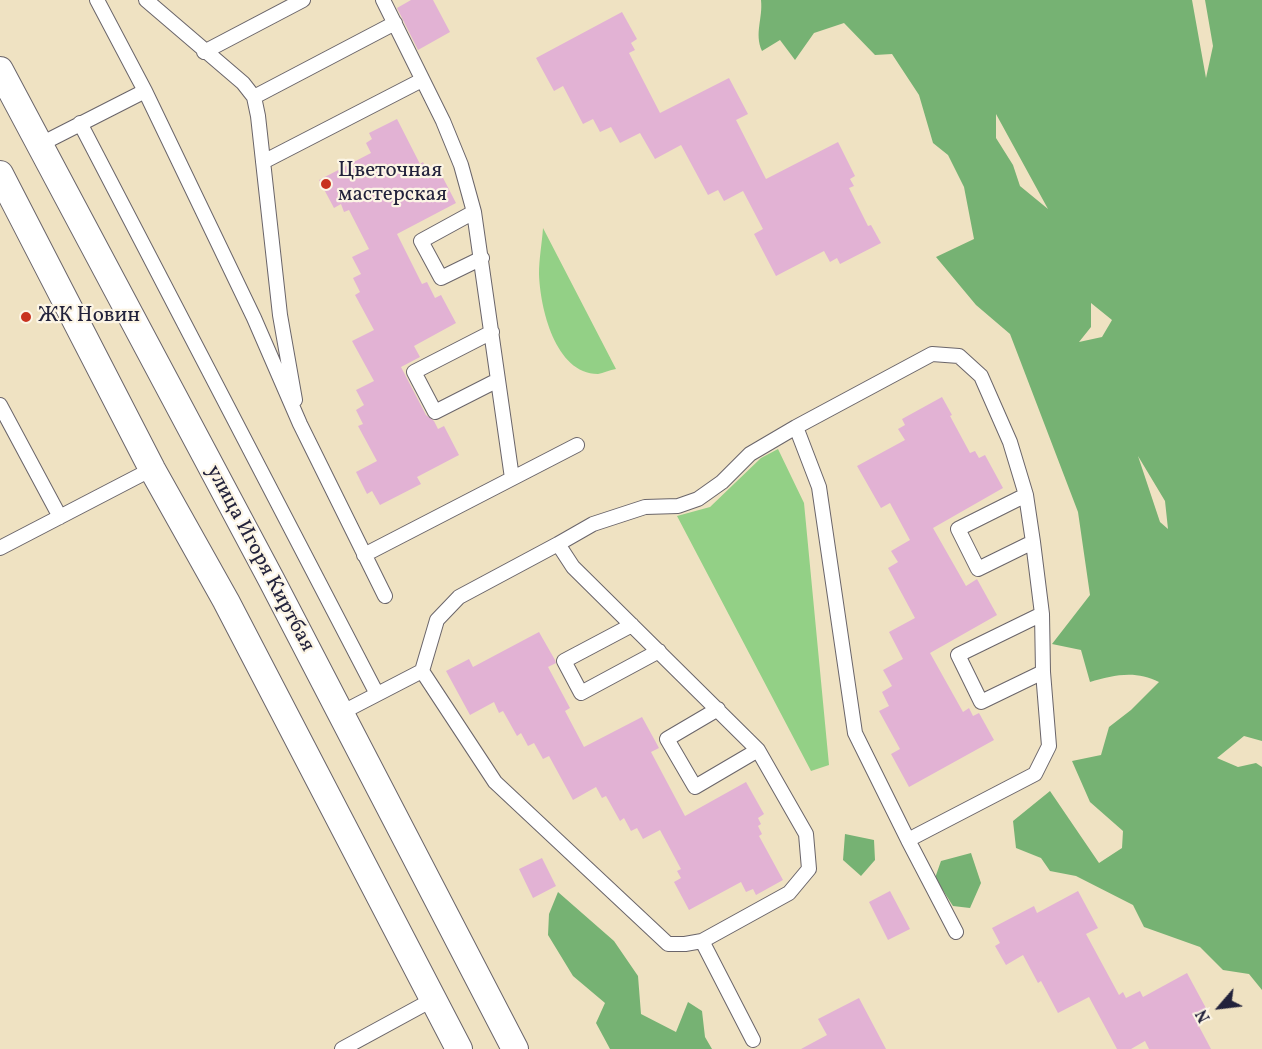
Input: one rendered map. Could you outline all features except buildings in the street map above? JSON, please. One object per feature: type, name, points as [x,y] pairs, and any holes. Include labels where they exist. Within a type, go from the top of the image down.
[{"type":"street","name":"улица Игоря Киртбая","points":[[0,70],[271,579],[339,714],[515,1049]]},
{"type":"street","points":[[0,174],[459,1049]]},
{"type":"lane","points":[[97,0],[145,91],[254,318],[300,424],[385,596]]},
{"type":"lane","points":[[146,0],[204,52],[243,83],[254,97],[280,315],[300,424]]},
{"type":"lane","points":[[204,52],[303,0]]},
{"type":"lane","points":[[383,0],[443,122],[461,165],[474,212],[512,478]]},
{"type":"lane","points":[[254,97],[394,23]]},
{"type":"lane","points":[[263,162],[422,80]]},
{"type":"lane","points":[[39,145],[145,91]]},
{"type":"lane","points":[[80,123],[377,694]]},
{"type":"lane","points":[[474,212],[421,241],[441,278],[482,258]]},
{"type":"lane","points":[[254,318],[267,320],[280,315]]},
{"type":"lane","points":[[492,332],[414,372],[435,412],[498,380]]},
{"type":"lane","points":[[339,714],[422,670],[437,620],[459,597],[593,524],[645,507],[678,506],[698,499],[722,482],[750,454],[796,427],[932,354],[959,356],[981,376],[1010,442],[1026,495],[1042,614],[1043,672],[1049,747],[1035,774],[908,840]]},
{"type":"lane","points":[[0,405],[60,517]]},
{"type":"lane","points":[[796,427],[819,487],[855,733],[956,932]]},
{"type":"lane","points":[[364,555],[577,445]]},
{"type":"lane","points":[[0,548],[153,469]]},
{"type":"lane","points":[[1026,495],[958,529],[978,569],[1034,542]]},
{"type":"lane","points":[[422,670],[495,782],[668,944],[702,941],[789,893],[809,869],[806,834],[758,750],[573,567],[558,544]]},
{"type":"lane","points":[[1042,614],[958,655],[981,702],[1043,672]]},
{"type":"lane","points":[[632,625],[564,661],[581,693],[659,651]]},
{"type":"lane","points":[[718,709],[667,739],[695,787],[758,750]]},
{"type":"lane","points":[[702,941],[753,1040]]},
{"type":"lane","points":[[342,1049],[432,1000]]},
{"type":"green space","points":[[761,0],[1192,0],[1206,78],[1213,46],[1205,0],[1262,0],[1262,741],[1244,736],[1217,758],[1238,767],[1256,763],[1262,767],[1262,990],[1249,974],[1223,970],[1200,947],[1144,927],[1133,905],[1076,876],[1050,871],[1041,858],[1016,848],[1013,821],[1050,791],[1099,863],[1122,848],[1123,831],[1090,802],[1072,761],[1101,755],[1109,727],[1131,710],[1159,682],[1142,676],[1124,675],[1090,682],[1081,650],[1052,644],[1090,595],[1078,512],[1010,334],[976,305],[936,257],[974,239],[964,187],[948,155],[933,143],[919,95],[892,54],[875,55],[844,23],[814,33],[795,60],[780,40],[762,51],[759,38]],"holes":[[[996,114],[1048,209],[1020,186],[1013,165],[996,138]],[[1091,303],[1112,320],[1102,337],[1079,342],[1091,327]],[[1138,456],[1165,501],[1168,529],[1160,522]]]},
{"type":"green space","points":[[543,228],[616,369],[598,374],[583,371],[571,363],[553,336],[540,288],[539,268]]},
{"type":"green space","points":[[778,449],[804,503],[829,765],[811,771],[677,516],[710,507],[761,458]]},
{"type":"green space","points":[[845,834],[874,840],[875,860],[861,876],[843,860]]},
{"type":"green space","points":[[971,853],[981,883],[970,908],[953,906],[935,878],[941,861]]},
{"type":"green space","points":[[558,892],[614,941],[638,976],[641,1014],[676,1032],[688,1002],[702,1011],[705,1037],[712,1049],[610,1049],[596,1023],[605,1003],[573,976],[548,935],[549,914]]},
{"type":"place","name":"Цветочная мастерская","points":[[326,184]]},
{"type":"place","name":"ЖК Новин","points":[[26,317]]}]
